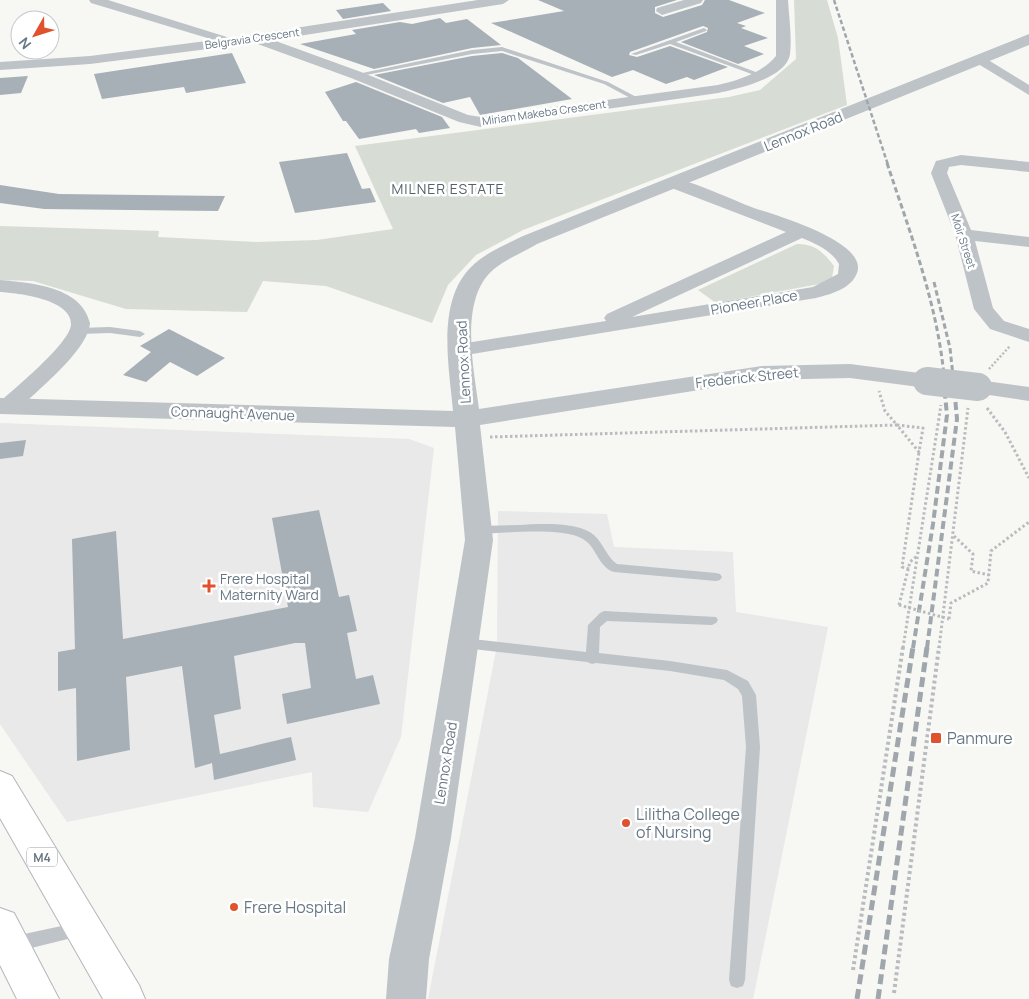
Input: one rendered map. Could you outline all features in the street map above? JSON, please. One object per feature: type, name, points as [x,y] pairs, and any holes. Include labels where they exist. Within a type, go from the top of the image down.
[{"type":"main road","name":"M4","points":[[0,786],[125,999]]},
{"type":"main road","points":[[5,936],[39,999]]},
{"type":"street","points":[[96,0],[233,42]]},
{"type":"street","name":"Belgravia Crescent","points":[[0,66],[90,60],[233,42],[503,0]]},
{"type":"street","points":[[662,11],[697,0]]},
{"type":"street","name":"Miriam Makeba Crescent","points":[[255,38],[356,75],[464,119],[481,122],[725,88],[759,75],[772,68],[783,56],[782,0]]},
{"type":"street","points":[[409,2],[440,10]]},
{"type":"street","name":"Lennox Road","points":[[406,999],[409,959],[433,838],[477,557],[479,530],[460,350],[460,317],[467,288],[486,265],[514,248],[563,226],[675,183],[1029,39]]},
{"type":"street","points":[[980,59],[1029,91]]},
{"type":"street","points":[[1005,75],[1029,71]]},
{"type":"street","name":"Moir Street","points":[[1026,336],[997,325],[984,309],[964,234],[940,179],[939,168],[947,161],[954,160],[1029,167]]},
{"type":"street","name":"Pioneer Place","points":[[460,350],[585,332],[816,292],[838,284],[846,278],[849,271],[849,263],[844,255],[825,242],[675,183]]},
{"type":"street","name":"Pioneer Place","points":[[585,332],[801,232]]},
{"type":"street","points":[[964,234],[1029,242]]},
{"type":"street","points":[[0,286],[30,288],[65,302],[78,316],[81,327],[66,350],[4,406]]},
{"type":"street","name":"Frederick Street","points":[[467,430],[762,372],[850,371],[935,389],[978,386],[1029,394]]},
{"type":"street","name":"Connaught Avenue","points":[[4,406],[467,430]]},
{"type":"street","name":"Lennox Road","points":[[392,999],[409,959]]},
{"type":"lane","points":[[634,54],[704,30]]},
{"type":"lane","points":[[671,42],[759,75]]},
{"type":"lane","points":[[356,75],[472,52],[502,49],[606,83],[636,99]]},
{"type":"lane","points":[[79,330],[110,330],[140,334]]},
{"type":"lane","points":[[479,530],[577,531],[597,545],[606,563],[614,568],[716,577]]},
{"type":"lane","points":[[592,659],[594,624],[604,616],[712,620]]},
{"type":"lane","points":[[464,644],[670,666],[728,675],[743,685],[749,695],[753,747],[737,980]]},
{"type":"lane","points":[[5,936],[84,928]]},
{"type":"path","points":[[894,993],[954,535],[978,386],[1026,336]]},
{"type":"path","points":[[978,386],[978,396],[1005,432],[1029,478]]},
{"type":"path","points":[[853,970],[918,556],[935,389]]},
{"type":"path","points":[[881,400],[885,411],[920,453]]},
{"type":"path","points":[[467,430],[494,436],[897,425],[924,428],[902,567],[909,569]]},
{"type":"path","points":[[918,556],[910,562],[899,605],[949,619],[951,603],[988,583],[991,551],[1029,522]]},
{"type":"path","points":[[954,535],[973,554],[971,571],[989,575]]},
{"type":"shaded area","points":[[794,0],[827,0],[838,38],[847,105],[523,230],[476,255],[448,285],[432,323],[326,286],[263,281],[247,312],[126,309],[33,281],[0,280],[0,226],[159,231],[158,237],[256,242],[317,240],[393,229],[355,146],[729,97],[760,90],[796,59]]},
{"type":"shaded area","points":[[797,244],[814,247],[826,257],[834,266],[832,278],[825,283],[716,303],[698,290]]},
{"type":"shaded area","name":"Frere Hospital Maternity Ward","points":[[0,423],[409,439],[434,448],[401,737],[368,812],[313,807],[312,772],[67,822],[0,724]]},
{"type":"shaded area","name":"Lilitha College of Nursing","points":[[498,511],[607,514],[614,547],[733,552],[736,612],[828,627],[753,999],[428,999],[497,646]]},
{"type":"building","points":[[538,0],[677,0],[655,7],[655,13],[663,17],[702,5],[705,0],[729,0],[765,13],[737,23],[746,26],[741,28],[768,38],[744,46],[764,54],[738,64],[681,42],[707,32],[708,28],[703,26],[630,52],[629,55],[637,57],[670,46],[728,67],[694,80],[687,77],[666,84],[633,70],[612,77],[491,23],[564,11]]},
{"type":"building","points":[[383,3],[391,11],[343,19],[336,10]]},
{"type":"building","points":[[440,18],[446,23],[467,19],[501,45],[472,48],[374,69],[300,44],[356,34],[352,30],[400,22],[412,24]]},
{"type":"building","points":[[232,53],[246,83],[186,93],[184,87],[102,99],[94,74]]},
{"type":"building","points":[[502,53],[518,58],[572,99],[480,115],[470,97],[443,103],[374,75],[472,56]]},
{"type":"building","points":[[28,76],[21,93],[0,95],[0,78]]},
{"type":"building","points":[[356,82],[442,117],[450,128],[419,133],[416,129],[359,139],[346,121],[343,121],[325,92]]},
{"type":"building","points":[[347,153],[362,189],[370,188],[376,202],[295,213],[279,162]]},
{"type":"building","points":[[0,185],[59,194],[225,196],[218,211],[44,209],[0,203]]},
{"type":"building","points":[[169,329],[225,358],[197,376],[170,362],[146,382],[123,375],[151,352],[140,346]]},
{"type":"building","points":[[26,440],[23,456],[0,459],[0,443]]},
{"type":"building","points":[[319,510],[339,597],[349,595],[357,631],[347,633],[356,679],[373,675],[380,704],[287,724],[282,694],[311,688],[305,643],[295,643],[234,656],[241,709],[214,715],[220,754],[291,737],[296,760],[214,780],[212,763],[195,768],[182,666],[126,677],[130,750],[77,761],[76,688],[58,691],[58,652],[75,649],[72,539],[116,531],[123,639],[288,607],[272,518]]},
{"type":"railway","points":[[834,0],[888,165]]},
{"type":"railway","points":[[887,163],[929,295],[944,376]]},
{"type":"railway","points":[[934,282],[950,348],[953,376]]},
{"type":"railway","points":[[913,648],[933,524],[947,415],[943,375]]},
{"type":"railway","points":[[927,648],[957,419],[953,375]]},
{"type":"railway","points":[[857,999],[913,647]]},
{"type":"railway","points":[[878,999],[927,647]]},
{"type":"place","name":"Frere Hospital Maternity Ward","points":[[209,586]]},
{"type":"place","name":"Panmure","points":[[936,738]]},
{"type":"place","name":"Lilitha College of Nursing","points":[[626,823]]},
{"type":"place","name":"Frere Hospital","points":[[234,907]]},
{"type":"district","name":"MILNER ESTATE","points":[[448,188]]}]
